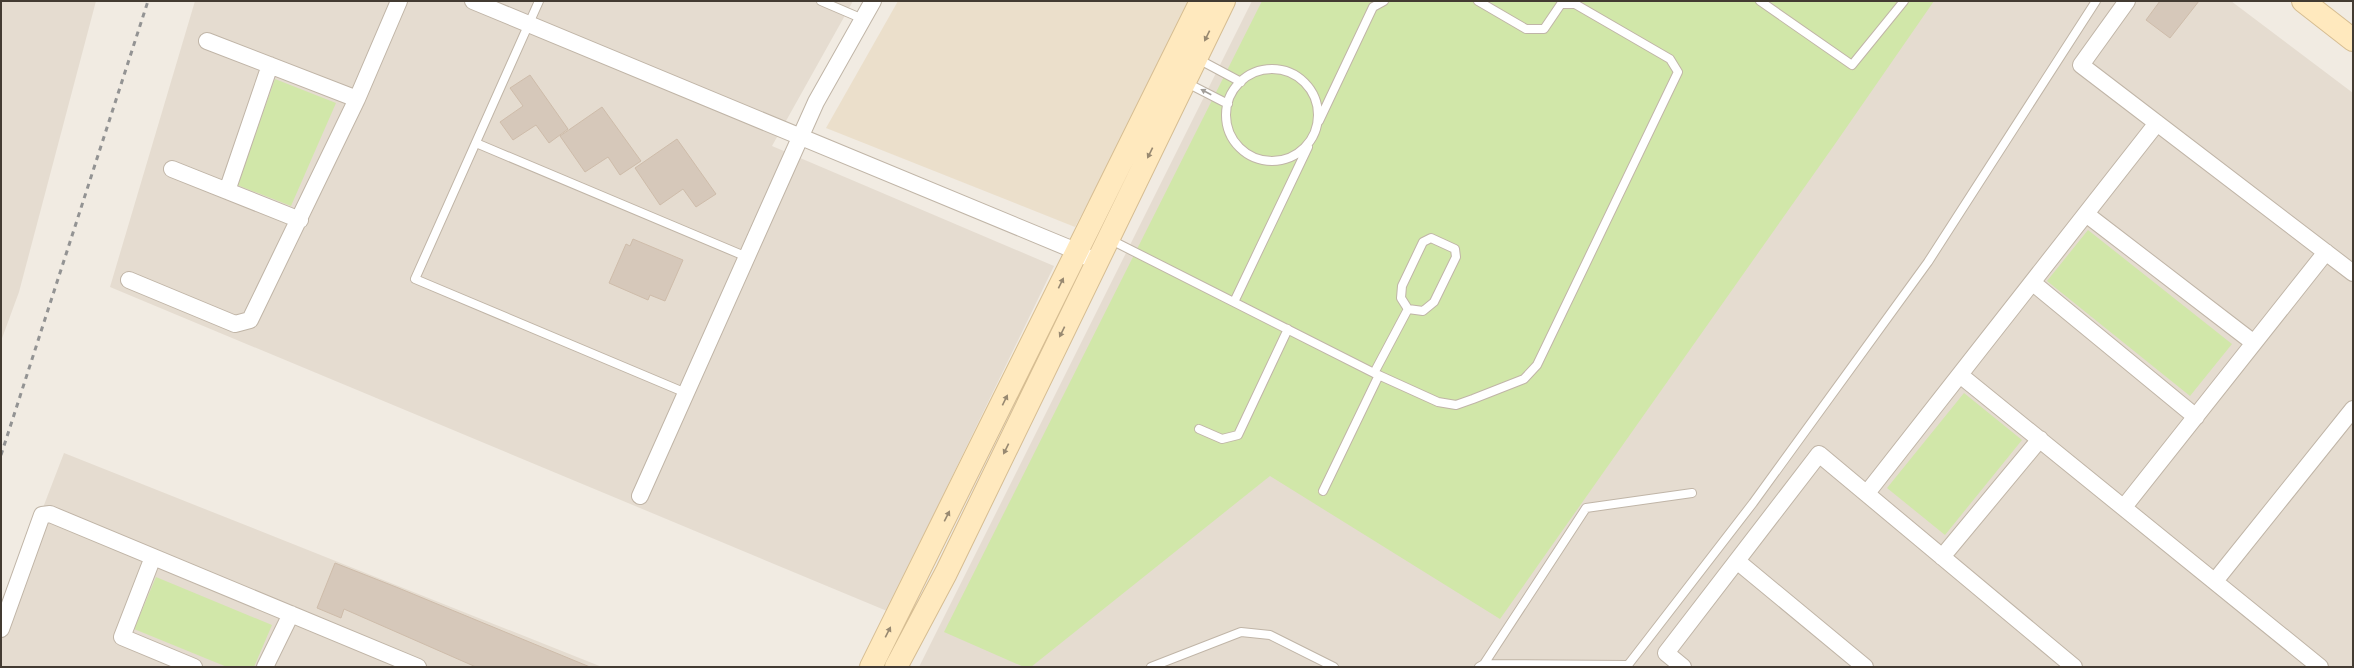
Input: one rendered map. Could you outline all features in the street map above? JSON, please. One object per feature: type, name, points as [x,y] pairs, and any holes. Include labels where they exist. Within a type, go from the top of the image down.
[{"type":"main road","points":[[1187,53],[1202,1]]},
{"type":"main road","points":[[871,667],[1007,396],[1076,251],[1097,233],[1187,53],[1224,1]]},
{"type":"main road","points":[[2303,1],[2353,40]]},
{"type":"main road","points":[[896,667],[949,566],[1096,262],[1097,233]]},
{"type":"street","points":[[130,280],[236,324],[250,320],[300,220],[357,99],[399,1]]},
{"type":"street","points":[[472,1],[1076,251],[1096,262]]},
{"type":"street","points":[[640,496],[816,102],[873,1]]},
{"type":"street","points":[[2127,1],[2081,65],[2353,273]]},
{"type":"street","points":[[207,40],[357,99]]},
{"type":"street","points":[[227,191],[270,65]]},
{"type":"street","points":[[1867,493],[2157,123]]},
{"type":"street","points":[[172,169],[300,220]]},
{"type":"street","points":[[2086,214],[2254,343]]},
{"type":"street","points":[[2124,507],[2326,252]]},
{"type":"street","points":[[2032,283],[2196,417]]},
{"type":"street","points":[[1960,375],[2320,667]]},
{"type":"street","points":[[2215,581],[2353,409]]},
{"type":"street","points":[[1942,557],[2040,439]]},
{"type":"street","points":[[1683,667],[1666,653],[1819,454],[2074,667]]},
{"type":"street","points":[[1,628],[42,515],[50,514],[291,614],[408,665]]},
{"type":"street","points":[[153,557],[122,637],[194,667]]},
{"type":"street","points":[[1737,561],[1865,667]]},
{"type":"street","points":[[265,667],[291,614]]},
{"type":"lane","points":[[539,1],[415,279],[686,393]]},
{"type":"lane","points":[[820,1],[863,19]]},
{"type":"lane","points":[[1234,302],[1373,7],[1384,1]]},
{"type":"lane","points":[[1097,233],[1376,374],[1438,402],[1456,405],[1524,379],[1537,365],[1678,72],[1670,59],[1575,4],[1561,4],[1544,29],[1526,29],[1478,1]]},
{"type":"lane","points":[[1760,1],[1852,65],[1904,1]]},
{"type":"lane","points":[[1481,666],[1628,665],[1753,503],[1928,262],[2096,1]]},
{"type":"lane","points":[[1187,53],[1242,82]]},
{"type":"lane","points":[[1312,139],[1302,151],[1288,159],[1272,161],[1258,159],[1245,153],[1234,142],[1228,129],[1226,114],[1228,104],[1236,87],[1260,71],[1274,69],[1288,72],[1302,80],[1312,93],[1318,108],[1318,124]]},
{"type":"lane","points":[[1175,76],[1228,104]]},
{"type":"lane","points":[[476,143],[747,257]]},
{"type":"lane","points":[[1431,238],[1455,249],[1456,257],[1434,302],[1423,311],[1408,309],[1401,298],[1402,286],[1423,242],[1431,238]]},
{"type":"lane","points":[[1323,490],[1376,374],[1408,309]]},
{"type":"lane","points":[[1199,429],[1222,439],[1238,435],[1288,329]]},
{"type":"lane","points":[[1481,666],[1586,508],[1692,493]]},
{"type":"lane","points":[[1151,667],[1242,632],[1270,635],[1334,667]]},
{"type":"shaded area","points":[[1,1],[96,1],[19,292],[1,341]]},
{"type":"shaded area","points":[[195,1],[853,1],[772,146],[1054,266],[887,611],[110,287]]},
{"type":"shaded area","points":[[898,1],[1195,1],[1075,227],[826,128]]},
{"type":"shaded area","points":[[1252,1],[2231,1],[2353,93],[2353,667],[919,667]]},
{"type":"shaded area","points":[[64,453],[602,667],[1,667],[1,617]]},
{"type":"green space","points":[[1262,1],[1934,1],[1500,619],[1270,476],[1031,667],[1024,667],[944,632]]},
{"type":"green space","points":[[275,79],[336,103],[291,206],[237,185]]},
{"type":"green space","points":[[2088,230],[2232,344],[2190,396],[2047,281]]},
{"type":"green space","points":[[1964,393],[2022,440],[1945,535],[1887,488]]},
{"type":"green space","points":[[156,577],[272,625],[254,667],[227,667],[134,629]]},
{"type":"building","points":[[2160,1],[2199,1],[2170,38],[2146,20]]},
{"type":"building","points":[[530,75],[568,129],[549,143],[536,125],[513,140],[500,122],[523,106],[510,88]]},
{"type":"building","points":[[602,107],[641,161],[620,175],[608,157],[585,172],[560,136]]},
{"type":"building","points":[[677,139],[716,194],[696,207],[683,189],[660,205],[635,168]]},
{"type":"building","points":[[633,239],[683,260],[665,301],[650,295],[648,300],[609,283],[626,244],[630,246]]},
{"type":"building","points":[[335,563],[590,667],[476,667],[344,609],[341,618],[317,608]]},
{"type":"railway","points":[[1,455],[148,1]]}]
